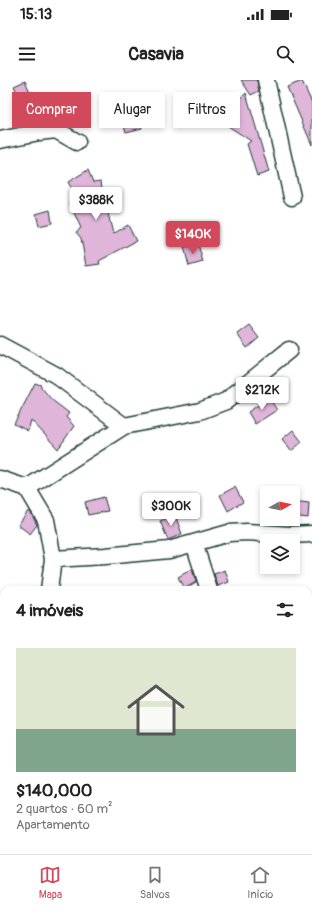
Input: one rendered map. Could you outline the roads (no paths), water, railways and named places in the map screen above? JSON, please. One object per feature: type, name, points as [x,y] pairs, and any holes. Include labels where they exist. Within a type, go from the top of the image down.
[{"type":"street","points":[[266,80],[292,197]]},
{"type":"street","points":[[0,140],[56,130],[77,142]]},
{"type":"street","points":[[0,346],[56,375],[124,426]]},
{"type":"street","points":[[27,488],[124,426],[200,411],[226,401],[289,350]]},
{"type":"street","points":[[0,479],[27,488],[46,520],[53,559],[50,586]]},
{"type":"street","points":[[53,559],[169,550],[229,533],[247,532],[289,535],[312,534]]},
{"type":"street","points":[[194,543],[208,586]]}]
